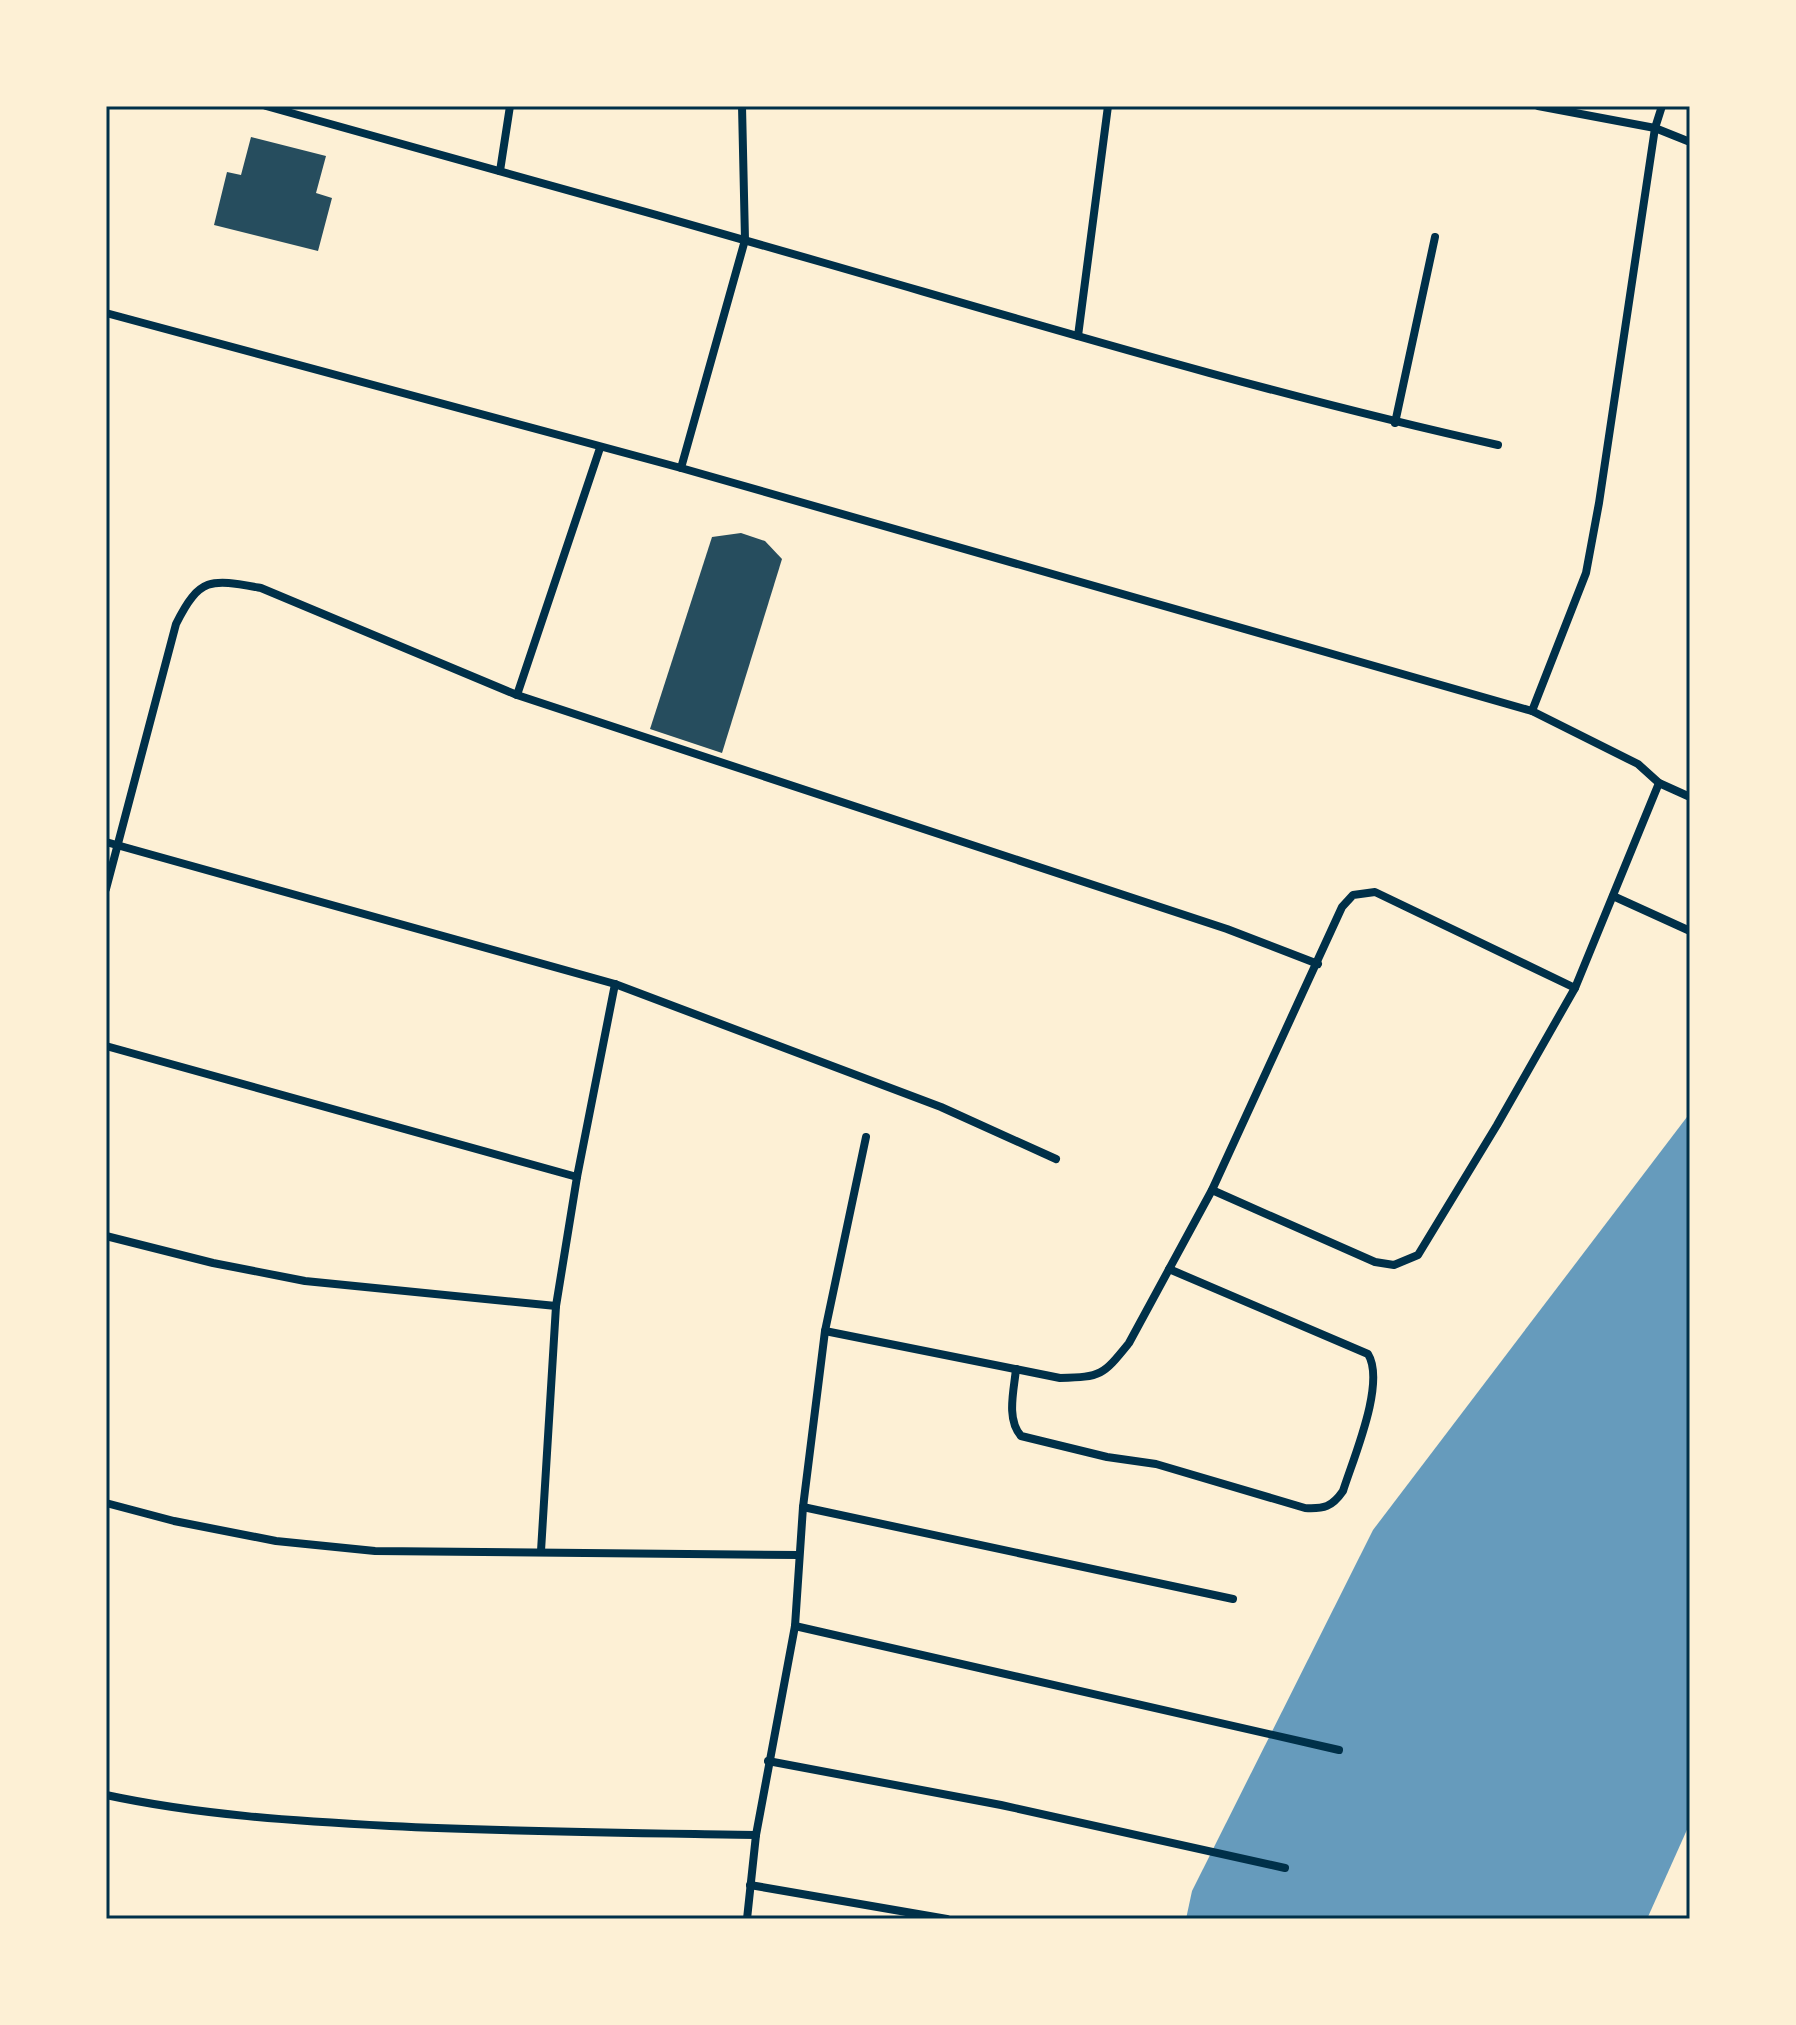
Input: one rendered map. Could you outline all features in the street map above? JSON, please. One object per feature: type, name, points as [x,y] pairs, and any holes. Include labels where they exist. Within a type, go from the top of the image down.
[{"type":"street","points":[[266,106],[1078,336],[1395,423],[1498,445]]},
{"type":"street","points":[[500,171],[510,106]]},
{"type":"street","points":[[681,468],[745,240],[742,106]]},
{"type":"street","points":[[1078,336],[1108,106]]},
{"type":"street","points":[[1538,106],[1655,128],[1690,142]]},
{"type":"street","points":[[1532,711],[1586,573],[1655,128],[1662,106]]},
{"type":"street","points":[[1395,423],[1435,237]]},
{"type":"street","points":[[106,313],[681,468],[1532,711],[1638,764],[1659,783],[1690,797]]},
{"type":"street","points":[[517,695],[600,448]]},
{"type":"street","points":[[106,889],[176,624],[190,597],[206,584],[226,581],[261,588],[517,695],[1227,929],[1318,964]]},
{"type":"street","points":[[1212,1190],[1375,1262],[1394,1265],[1418,1255],[1575,988],[1659,783]]},
{"type":"street","points":[[106,842],[615,984],[941,1107],[1056,1159]]},
{"type":"street","points":[[825,1331],[1060,1378],[1094,1377],[1112,1364],[1129,1343],[1212,1190],[1342,907],[1353,895],[1375,892],[1575,988]]},
{"type":"street","points":[[1613,896],[1690,931]]},
{"type":"street","points":[[541,1551],[556,1306],[577,1177],[615,984]]},
{"type":"street","points":[[106,1046],[577,1177]]},
{"type":"street","points":[[747,1919],[768,1761],[795,1626],[803,1507],[825,1331],[866,1137]]},
{"type":"street","points":[[106,1236],[213,1263],[305,1281],[556,1306]]},
{"type":"street","points":[[1016,1369],[1012,1415],[1014,1428],[1021,1436],[1107,1457],[1156,1464],[1305,1508],[1323,1508],[1335,1503],[1343,1491],[1373,1392],[1374,1363],[1368,1354],[1169,1269]]},
{"type":"street","points":[[106,1503],[174,1521],[276,1541],[375,1551],[799,1555]]},
{"type":"street","points":[[803,1507],[1233,1599]]},
{"type":"street","points":[[795,1626],[1339,1750]]},
{"type":"street","points":[[768,1761],[1001,1805],[1285,1868]]},
{"type":"street","points":[[106,1795],[297,1821],[462,1829],[756,1835]]},
{"type":"street","points":[[750,1885],[947,1919]]},
{"type":"water","points":[[1690,1113],[1690,1823],[1647,1919],[1186,1919],[1192,1891],[1373,1530]]},
{"type":"building","points":[[251,137],[326,156],[316,193],[332,198],[318,251],[214,225],[227,172],[241,175]]},
{"type":"building","points":[[741,533],[765,541],[782,559],[722,753],[650,729],[712,537]]}]
